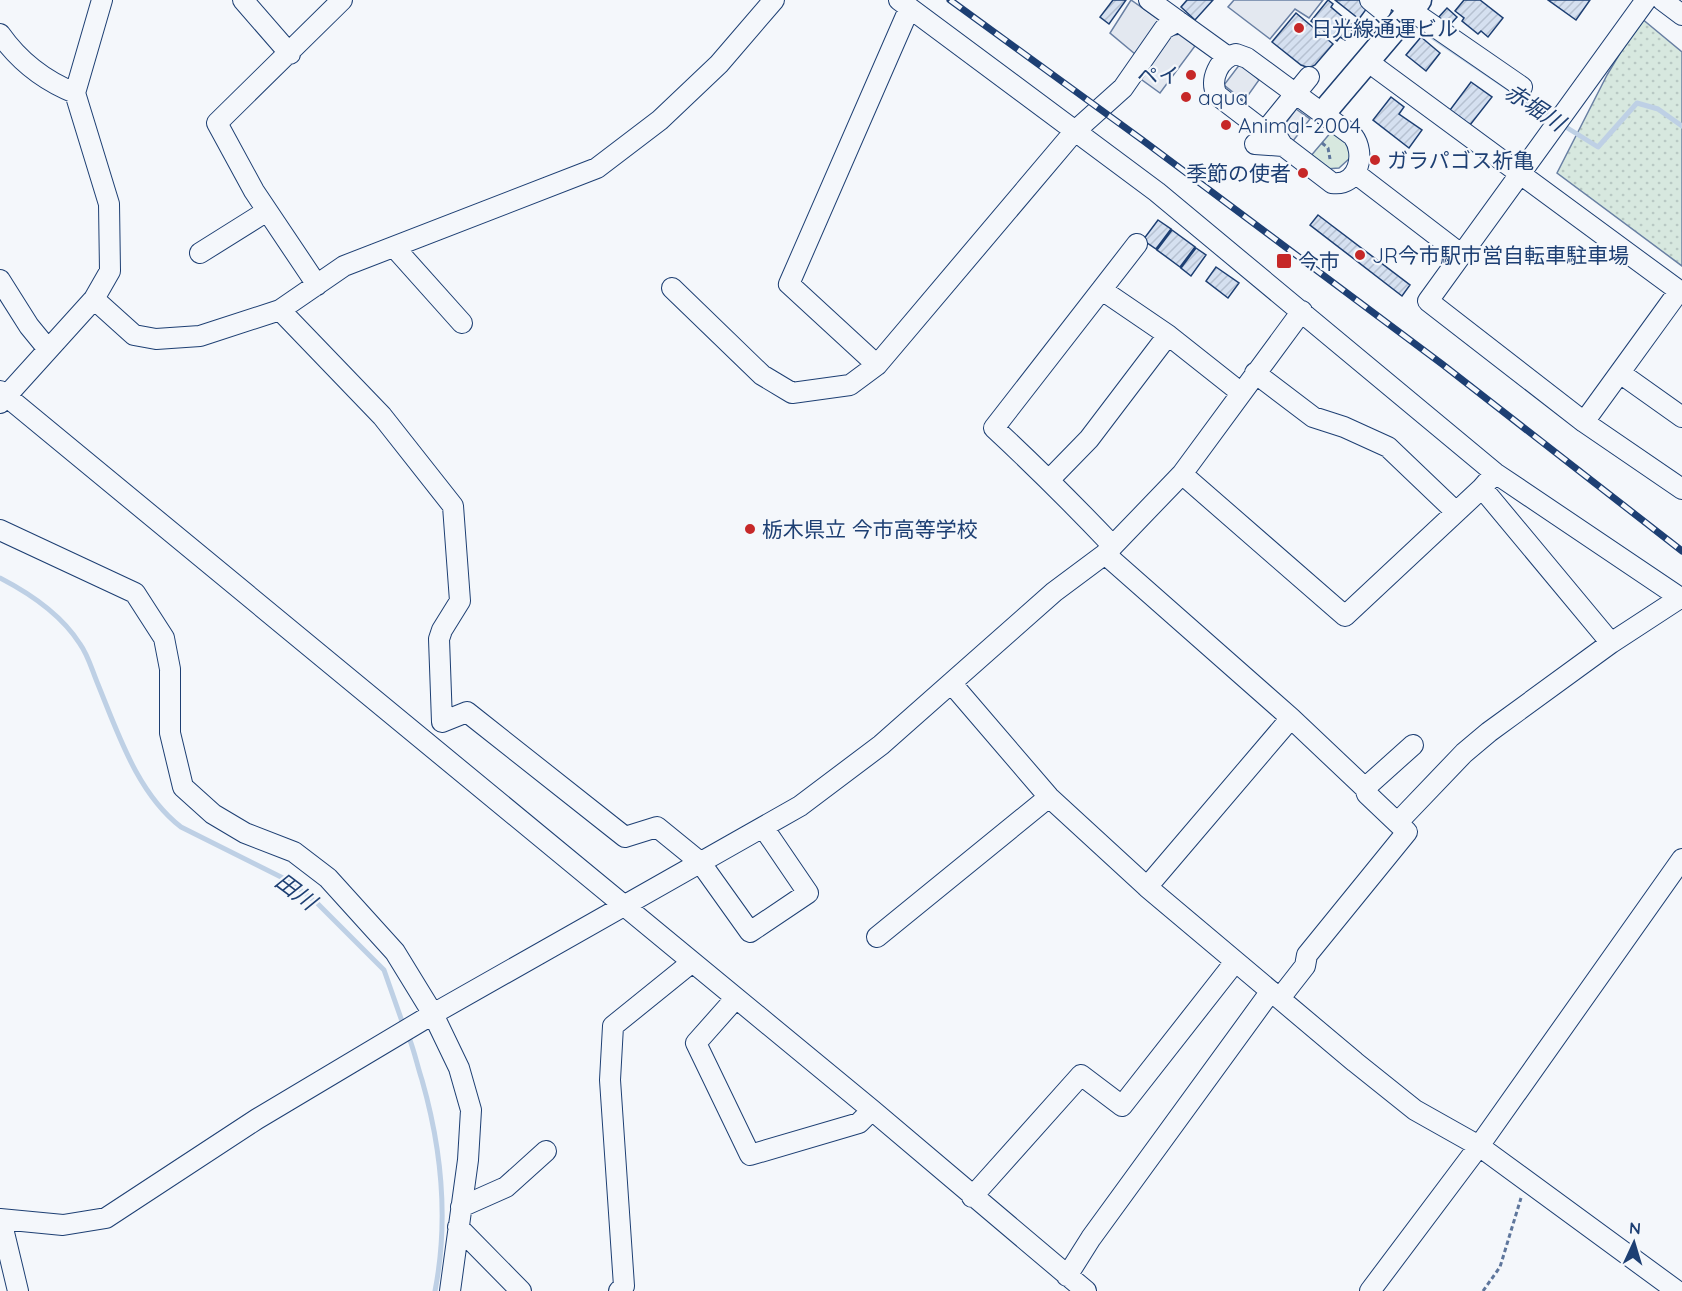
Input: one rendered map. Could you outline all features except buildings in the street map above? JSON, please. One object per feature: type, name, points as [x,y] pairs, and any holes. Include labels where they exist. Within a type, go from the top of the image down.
[{"type":"main road","points":[[1324,112],[1367,60],[1397,8]]},
{"type":"street","points":[[102,0],[75,93],[109,204],[110,271],[94,299],[2,397],[872,1110],[972,1197],[1086,1291]]},
{"type":"street","points":[[243,0],[290,54]]},
{"type":"street","points":[[317,285],[267,211],[217,123],[290,54],[342,0]]},
{"type":"street","points":[[94,299],[134,335],[156,339],[200,336],[280,310],[344,266],[597,168],[660,120],[720,64],[774,0]]},
{"type":"street","points":[[1149,0],[1228,57]]},
{"type":"street","points":[[1646,0],[1428,301],[1584,422],[1682,489]]},
{"type":"street","points":[[1662,0],[1682,15]]},
{"type":"street","points":[[877,365],[789,284],[904,5],[1156,192],[1302,311],[1489,481],[1611,643]]},
{"type":"street","points":[[1397,8],[1460,42],[1471,54],[1522,87]]},
{"type":"street","points":[[672,288],[762,375],[792,393],[850,385],[877,365],[1074,132],[1123,88],[1164,29],[1178,21]]},
{"type":"street","points":[[0,34],[26,63],[52,83],[75,93]]},
{"type":"street","points":[[1236,54],[1248,58],[1302,85],[1324,112],[1353,136],[1359,144],[1360,163],[1355,173],[1344,182],[1332,183],[1218,95],[1213,87],[1213,78],[1228,57],[1236,54]]},
{"type":"street","points":[[1367,60],[1518,174],[1681,292],[1584,422]]},
{"type":"street","points":[[1270,126],[1302,85]]},
{"type":"street","points":[[1270,126],[1283,146]]},
{"type":"street","points":[[1270,126],[1321,153]]},
{"type":"street","points":[[1256,144],[1283,146]]},
{"type":"street","points":[[1355,173],[1462,255]]},
{"type":"street","points":[[200,253],[267,211]]},
{"type":"street","points":[[1067,1276],[1091,1238],[1275,995],[1305,966],[1307,955],[1407,832],[1366,794],[1365,788],[1109,550],[1074,505],[1060,495],[1049,480],[994,428],[1137,244]]},
{"type":"street","points":[[394,247],[462,323]]},
{"type":"street","points":[[0,280],[29,326],[47,348]]},
{"type":"street","points":[[1102,290],[1168,335],[1240,392]]},
{"type":"street","points":[[280,310],[382,416],[453,506],[460,601],[439,639],[442,722],[467,712],[625,837],[657,828],[700,862],[750,932],[808,893],[763,827]]},
{"type":"street","points":[[18,1291],[0,1220],[63,1225],[106,1218],[257,1119],[433,1014],[809,800],[881,745],[1054,592],[1109,550],[1182,474],[1240,392],[1302,311]]},
{"type":"street","points":[[1049,480],[1089,439],[1168,335]]},
{"type":"street","points":[[1620,373],[1682,417]]},
{"type":"street","points":[[1255,374],[1312,417],[1344,427],[1388,447],[1456,512]]},
{"type":"street","points":[[1182,474],[1345,616],[1489,481]]},
{"type":"street","points":[[1398,822],[1464,753],[1611,643],[1681,598],[1489,481]]},
{"type":"street","points":[[0,530],[135,593],[164,638],[170,669],[170,734],[183,787],[213,814],[245,833],[294,852],[328,879],[395,951],[433,1014],[459,1068],[471,1110],[450,1291]]},
{"type":"street","points":[[952,684],[1049,797],[1147,887],[1235,962],[1415,1110],[1479,1146],[1527,1179],[1677,1291]]},
{"type":"street","points":[[1147,887],[1291,718]]},
{"type":"street","points":[[1365,788],[1413,745]]},
{"type":"street","points":[[877,937],[1049,797]]},
{"type":"street","points":[[1370,1291],[1479,1146],[1682,859]]},
{"type":"street","points":[[972,1197],[1081,1075],[1122,1106],[1235,962]]},
{"type":"street","points":[[625,1289],[610,1080],[613,1026],[692,963]]},
{"type":"street","points":[[735,999],[696,1043],[750,1155],[859,1123],[872,1110]]},
{"type":"street","points":[[460,1217],[506,1187],[546,1151]]},
{"type":"street","points":[[460,1217],[522,1291]]},
{"type":"path","points":[[1483,1291],[1500,1267],[1527,1179]]},
{"type":"shaded area","points":[[1131,0],[1161,21],[1135,54],[1110,33]]},
{"type":"shaded area","points":[[1234,0],[1323,0],[1309,18],[1295,9],[1270,39],[1228,7]]},
{"type":"shaded area","points":[[1641,18],[1682,52],[1682,266],[1557,173],[1607,75]]},
{"type":"shaded area","points":[[1180,34],[1195,46],[1160,93],[1138,77],[1164,37]]},
{"type":"shaded area","points":[[1240,64],[1259,80],[1244,101],[1224,85]]},
{"type":"shaded area","points":[[1296,109],[1310,119],[1293,141],[1280,131]]},
{"type":"shaded area","points":[[1332,131],[1348,145],[1350,158],[1339,168],[1326,169],[1309,158]]},
{"type":"waterway","name":"赤堀川","points":[[1425,32],[1554,119]]},
{"type":"waterway","name":"赤堀川","points":[[1561,124],[1598,147],[1637,103],[1658,109],[1682,126]]},
{"type":"waterway","name":"田川","points":[[0,578],[55,614],[80,644],[88,658],[130,761],[152,797],[166,813],[181,827],[289,881],[317,903],[384,970],[404,1027]]},
{"type":"waterway","name":"田川","points":[[408,1035],[429,1106],[439,1159],[442,1238],[435,1291]]},
{"type":"railway","points":[[950,0],[1141,139],[1442,364],[1682,551]]},
{"type":"place","name":"日光線通運ビル","points":[[1299,28]]},
{"type":"place","name":"ペイ","points":[[1191,75]]},
{"type":"place","name":"aqua","points":[[1186,97]]},
{"type":"place","name":"Animal-2004","points":[[1226,125]]},
{"type":"place","name":"ガラパゴス祈亀","points":[[1375,160]]},
{"type":"place","name":"季節の使者","points":[[1303,173]]},
{"type":"place","name":"JR今市駅市営自転車駐車場","points":[[1360,255]]},
{"type":"place","name":"今市","points":[[1284,261]]},
{"type":"place","name":"栃木県立 今市高等学校","points":[[750,529]]}]
